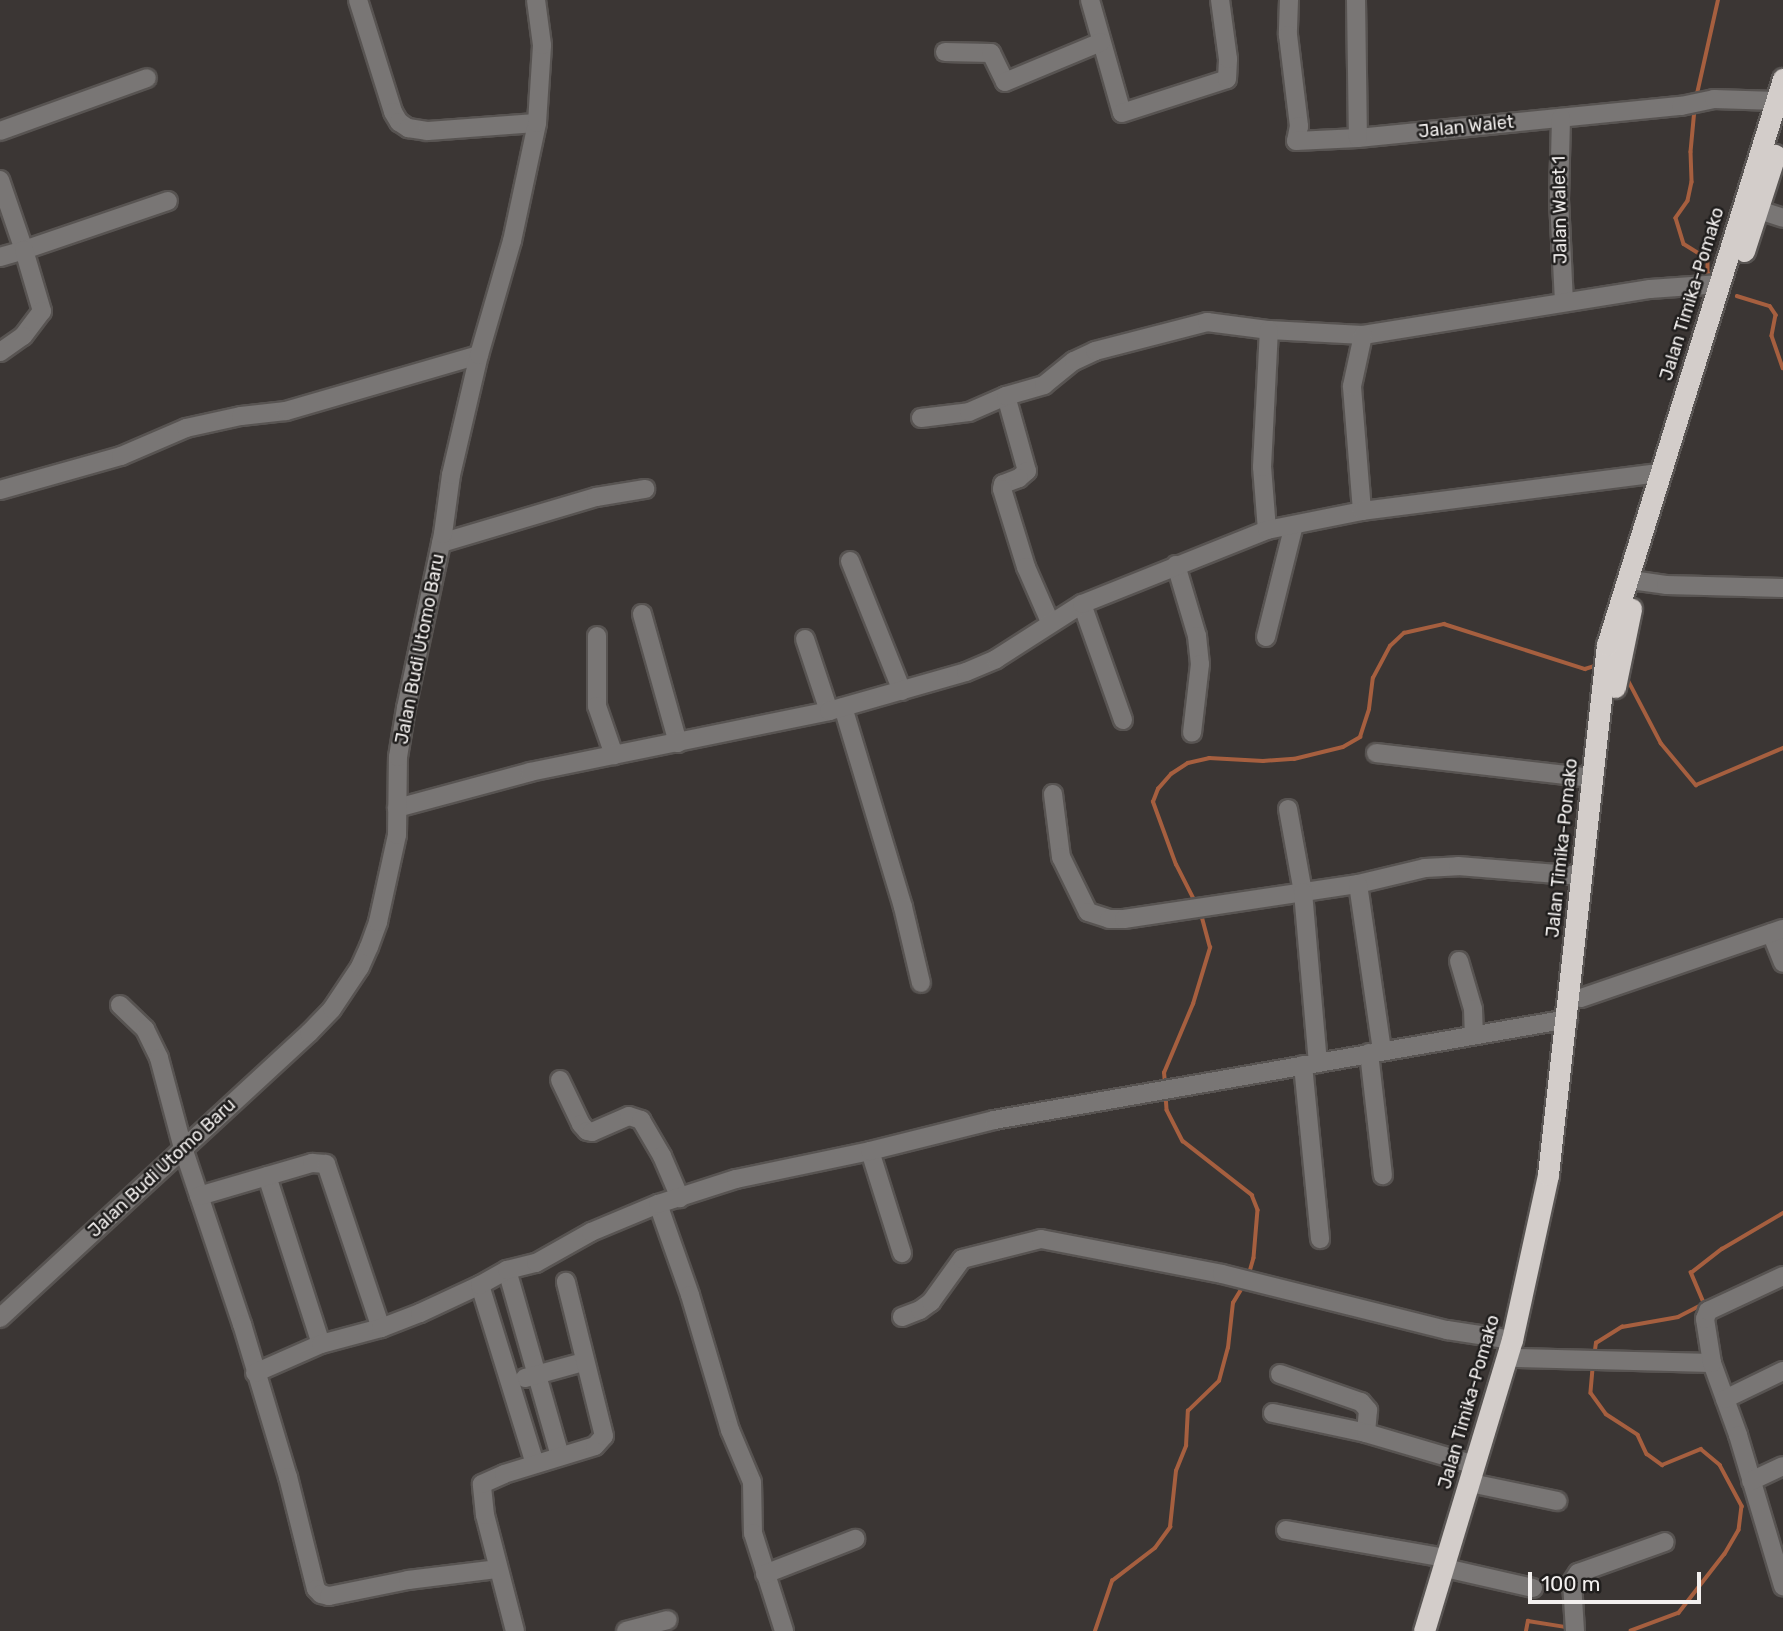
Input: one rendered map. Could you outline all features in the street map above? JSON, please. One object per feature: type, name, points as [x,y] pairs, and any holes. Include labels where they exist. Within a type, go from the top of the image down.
[{"type":"highway","name":"Jalan Timika-Pomako","points":[[1424,1631],[1450,1564],[1538,1277],[1559,1178],[1614,692],[1638,581],[1709,338],[1720,284],[1783,79]]},
{"type":"highway","name":"Jalan Timika-Pomako","points":[[1514,1349],[1548,1175],[1568,1019],[1607,645],[1660,473],[1759,209],[1783,126]]},
{"type":"highway","name":"Jalan Timika-Pomako","points":[[1436,1631],[1450,1564]]},
{"type":"street","points":[[359,0],[393,112],[399,122],[408,128],[427,131],[537,123]]},
{"type":"street","name":"Jalan Budi Utomo Baru","points":[[0,1318],[309,1033],[332,1009],[360,967],[378,922],[397,835],[398,757],[405,708],[440,543],[451,475],[479,355],[512,241],[537,123],[542,45],[536,0]]},
{"type":"street","points":[[1090,0],[1122,113],[1227,79],[1228,59],[1220,0]]},
{"type":"street","name":"Jalan Walet","points":[[1289,0],[1288,34],[1299,126],[1296,141],[1358,138],[1681,106],[1714,99],[1777,101]]},
{"type":"street","points":[[1356,0],[1358,138]]},
{"type":"street","points":[[945,52],[991,53],[1005,82],[1101,42]]},
{"type":"street","points":[[0,131],[148,78]]},
{"type":"street","name":"Jalan Walet 1","points":[[1561,118],[1559,200],[1564,302]]},
{"type":"street","points":[[0,180],[42,311],[23,336],[0,352]]},
{"type":"street","points":[[0,257],[168,201]]},
{"type":"street","points":[[1759,209],[1783,218]]},
{"type":"street","points":[[921,418],[969,412],[1006,396],[1044,385],[1074,360],[1095,351],[1207,322],[1269,330],[1363,335],[1564,302],[1687,285],[1720,284]]},
{"type":"street","points":[[1266,530],[1262,467],[1269,330]]},
{"type":"street","points":[[1362,511],[1352,386],[1363,335]]},
{"type":"street","points":[[0,490],[121,456],[186,428],[240,416],[286,411],[479,355]]},
{"type":"street","points":[[1006,396],[1027,471],[1020,478],[1003,484],[1002,489],[1026,567],[1050,622]]},
{"type":"street","points":[[397,808],[530,772],[836,709],[902,691],[983,665],[1082,604],[1266,530],[1362,511],[1660,473]]},
{"type":"street","points":[[440,543],[596,497],[645,489]]},
{"type":"street","points":[[1266,637],[1294,525]]},
{"type":"street","points":[[850,561],[902,691]]},
{"type":"street","points":[[1176,565],[1193,622],[1199,655],[1192,733]]},
{"type":"street","points":[[1638,581],[1666,585],[1783,587]]},
{"type":"street","points":[[1082,604],[1123,720]]},
{"type":"street","points":[[642,614],[678,743]]},
{"type":"street","points":[[597,636],[597,706],[614,755]]},
{"type":"street","points":[[805,639],[836,709],[903,906],[921,983]]},
{"type":"street","points":[[1376,753],[1479,762],[1592,778]]},
{"type":"street","points":[[1053,794],[1061,857],[1088,912],[1109,919],[1358,884],[1442,866],[1582,876]]},
{"type":"street","points":[[1288,809],[1303,892],[1320,1239]]},
{"type":"street","points":[[1358,884],[1376,1052],[1383,1175]]},
{"type":"street","points":[[1581,998],[1777,931],[1783,963]]},
{"type":"street","points":[[1459,961],[1473,1009],[1474,1034]]},
{"type":"street","points":[[120,1004],[152,1040],[183,1148],[288,1477],[309,1566],[321,1594],[329,1596],[408,1580],[498,1569]]},
{"type":"street","points":[[255,1373],[321,1344],[381,1328],[480,1285],[507,1270],[536,1263],[591,1232],[658,1204],[743,1177],[870,1151],[1018,1115],[1568,1019]]},
{"type":"street","points":[[560,1080],[587,1131],[592,1132],[629,1116],[641,1120],[662,1156],[680,1198]]},
{"type":"street","points":[[870,1151],[902,1253]]},
{"type":"street","points":[[199,1196],[312,1163],[326,1164],[381,1328]]},
{"type":"street","points":[[267,1176],[321,1344]]},
{"type":"street","points":[[658,1204],[690,1295],[730,1430],[751,1482],[753,1532],[785,1631]]},
{"type":"street","points":[[902,1317],[931,1302],[962,1259],[1041,1239],[1223,1274],[1514,1349],[1712,1363]]},
{"type":"street","points":[[507,1270],[560,1456]]},
{"type":"street","points":[[1783,1276],[1708,1311],[1705,1319],[1712,1363],[1779,1555],[1783,1586]]},
{"type":"street","points":[[515,1631],[498,1569],[481,1487],[486,1481],[596,1446],[604,1436],[583,1362],[566,1282]]},
{"type":"street","points":[[480,1285],[535,1464]]},
{"type":"street","points":[[512,1382],[583,1362]]},
{"type":"street","points":[[1725,1399],[1783,1371]]},
{"type":"street","points":[[1280,1374],[1361,1402],[1368,1410],[1366,1433]]},
{"type":"street","points":[[1273,1413],[1366,1433],[1557,1501]]},
{"type":"street","points":[[1751,1481],[1783,1466]]},
{"type":"street","points":[[1286,1530],[1450,1564],[1533,1588]]},
{"type":"street","points":[[765,1574],[855,1539]]},
{"type":"street","points":[[1575,1631],[1572,1582],[1578,1573],[1665,1542]]},
{"type":"street","points":[[626,1631],[668,1620]]},
{"type":"waterway","points":[[1697,94],[1718,0]]},
{"type":"waterway","points":[[1695,109],[1691,152],[1692,182],[1688,201],[1676,218],[1684,244],[1708,259],[1708,273],[1714,277]]},
{"type":"waterway","points":[[1737,296],[1770,306],[1776,315],[1772,336],[1783,368]]},
{"type":"waterway","points":[[1194,900],[1176,865],[1153,802],[1158,789],[1171,774],[1188,763],[1209,758],[1263,761],[1294,759],[1343,747],[1360,737],[1369,709],[1373,678],[1390,646],[1404,633],[1444,624],[1585,669],[1595,666]]},
{"type":"waterway","points":[[1626,676],[1661,743],[1696,785],[1783,748]]},
{"type":"waterway","points":[[1165,1084],[1164,1073],[1193,1004],[1210,948],[1202,918]]},
{"type":"waterway","points":[[1166,1095],[1167,1110],[1183,1141],[1252,1195],[1258,1210],[1254,1258],[1249,1276]]},
{"type":"waterway","points":[[1595,1350],[1596,1343],[1622,1327],[1678,1317],[1704,1304],[1691,1273],[1722,1249],[1783,1213]]},
{"type":"waterway","points":[[1095,1631],[1112,1581],[1155,1548],[1170,1527],[1176,1471],[1186,1446],[1188,1411],[1219,1381],[1228,1348],[1233,1303],[1244,1285]]},
{"type":"waterway","points":[[1593,1369],[1591,1393],[1606,1414],[1638,1435],[1647,1454],[1662,1465],[1701,1449],[1720,1465],[1742,1506],[1739,1530],[1725,1554],[1679,1613],[1631,1631]]},
{"type":"waterway","points":[[1526,1631],[1528,1621],[1565,1627]]}]
